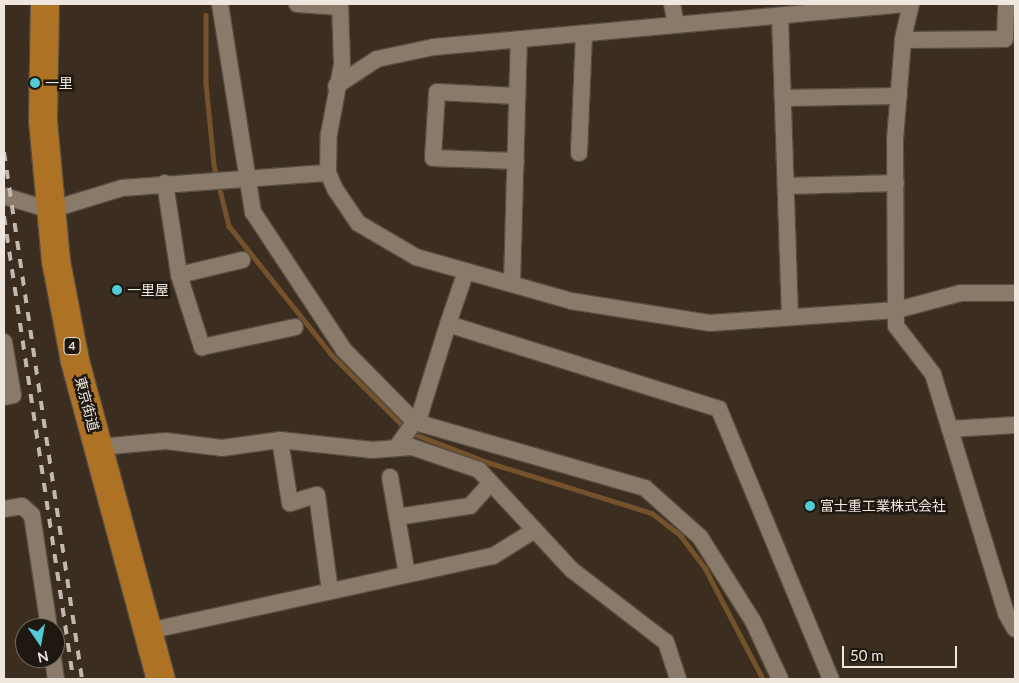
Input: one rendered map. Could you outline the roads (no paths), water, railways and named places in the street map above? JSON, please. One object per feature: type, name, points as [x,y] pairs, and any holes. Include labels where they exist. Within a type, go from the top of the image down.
[{"type":"highway","name":"東京街道","points":[[45,4],[42,88],[50,210],[75,361],[161,679]]},
{"type":"street","points":[[220,4],[253,212],[344,350],[413,424],[645,488],[700,538],[753,621],[780,679]]},
{"type":"street","points":[[297,4],[340,5],[342,64],[336,86],[328,173],[335,189],[358,223],[416,257],[571,301],[710,323],[897,310],[961,293],[1015,294]]},
{"type":"street","points":[[672,4],[676,25]]},
{"type":"street","points":[[336,86],[377,59],[434,46],[780,16],[798,9],[911,4],[903,40],[899,96],[896,183],[896,326],[933,374],[1006,613],[1015,629]]},
{"type":"street","points":[[903,40],[1010,39],[1006,4]]},
{"type":"street","points":[[780,16],[790,317]]},
{"type":"street","points":[[579,152],[584,33]]},
{"type":"street","points":[[512,284],[519,39]]},
{"type":"street","points":[[516,161],[433,158],[437,92],[518,96]]},
{"type":"street","points":[[783,98],[899,96]]},
{"type":"street","points":[[4,196],[50,210],[122,188],[328,173]]},
{"type":"street","points":[[786,186],[896,183]]},
{"type":"street","points":[[165,184],[180,275],[202,347],[295,327]]},
{"type":"street","points":[[180,275],[242,260]]},
{"type":"street","points":[[398,446],[413,424],[466,271]]},
{"type":"street","points":[[448,324],[719,409],[831,679]]},
{"type":"street","points":[[4,342],[13,395],[4,397]]},
{"type":"street","points":[[950,429],[1015,425]]},
{"type":"street","points":[[280,440],[290,504],[316,495],[330,591]]},
{"type":"street","points":[[99,447],[166,441],[222,448],[280,440],[372,450],[398,446],[412,447],[479,470],[572,570],[666,642],[678,679]]},
{"type":"street","points":[[390,477],[407,574]]},
{"type":"street","points":[[397,517],[470,506],[491,483]]},
{"type":"street","points":[[4,509],[22,506],[29,509],[32,515],[47,618]]},
{"type":"street","points":[[148,631],[493,556],[535,530]]},
{"type":"waterway","points":[[206,15],[206,83],[214,165],[229,226],[331,354],[405,428]]},
{"type":"waterway","points":[[412,433],[487,462],[652,513],[681,536],[705,568],[763,679]]},
{"type":"railway","points":[[4,152],[82,679]]},
{"type":"railway","points":[[4,216],[73,679]]},
{"type":"place","name":"一里","points":[[35,83]]},
{"type":"place","name":"一里屋","points":[[117,290]]},
{"type":"place","name":"富士重工業株式会社","points":[[810,506]]}]
